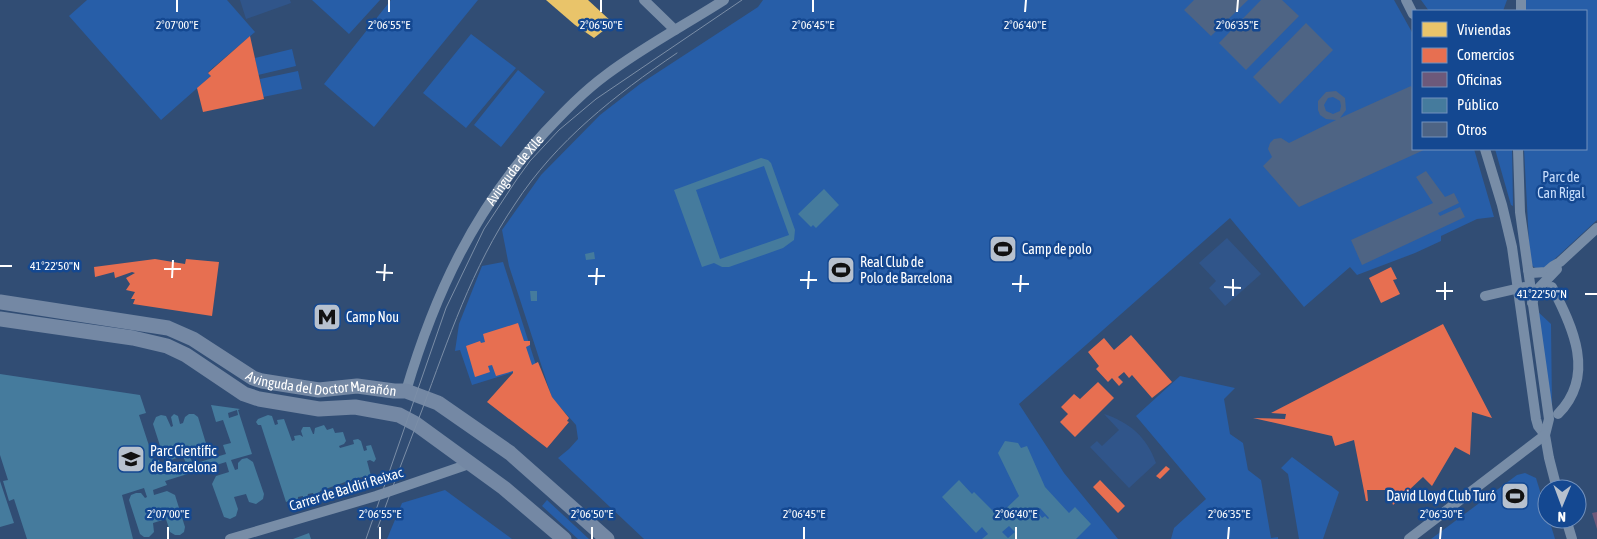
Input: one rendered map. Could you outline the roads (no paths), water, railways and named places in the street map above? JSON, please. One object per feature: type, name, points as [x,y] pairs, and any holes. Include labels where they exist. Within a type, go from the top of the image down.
[{"type":"street","points":[[644,0],[675,30]]},
{"type":"street","name":"Avinguda de Xile","points":[[399,415],[422,338],[460,252],[479,218],[521,158],[570,106],[605,76],[724,0]]},
{"type":"street","points":[[1406,0],[1412,12]]},
{"type":"street","points":[[1485,150],[1500,196],[1512,247],[1536,419],[1538,426],[1545,435]]},
{"type":"street","points":[[1518,150],[1520,212],[1549,419],[1545,435],[1554,479]]},
{"type":"street","points":[[1528,270],[1531,273],[1539,274],[1546,272],[1560,262],[1597,228]]},
{"type":"street","points":[[1532,304],[1537,290],[1555,272],[1560,262]]},
{"type":"street","points":[[1485,296],[1530,285]]},
{"type":"street","points":[[1552,287],[1568,318],[1575,339],[1578,359],[1576,384],[1571,397],[1558,414]]},
{"type":"street","name":"Avinguda del Doctor Marañón","points":[[0,302],[168,328],[193,339],[262,382],[319,390],[357,386],[394,392],[406,391],[438,403],[510,453],[607,539]]},
{"type":"street","name":"Avinguda del Doctor Marañón","points":[[0,319],[133,338],[167,346],[186,355],[244,394],[259,399],[319,409],[355,407],[399,415],[416,424],[504,488],[564,539]]},
{"type":"street","points":[[1409,539],[1545,435]]},
{"type":"street","name":"Carrer de Baldiri Reixac","points":[[230,539],[376,496],[469,464]]},
{"type":"tram line","points":[[366,539],[446,308],[484,229],[517,179],[530,161],[559,130],[596,99],[742,0]]},
{"type":"tram line","points":[[378,527],[462,304],[486,253],[515,204],[549,160],[588,121],[631,85],[677,53]]},
{"type":"place","name":"Camp de polo","points":[[1003,249]]},
{"type":"place","name":"Real Club de Polo de Barcelona","points":[[841,270]]},
{"type":"place","name":"Camp Nou","points":[[327,317]]},
{"type":"place","name":"Parc Científic de Barcelona","points":[[131,459]]},
{"type":"place","name":"David Lloyd Club Turó","points":[[1515,496]]},
{"type":"park label","name":"Parc de Can Rigal","points":[[1561,186]]}]
